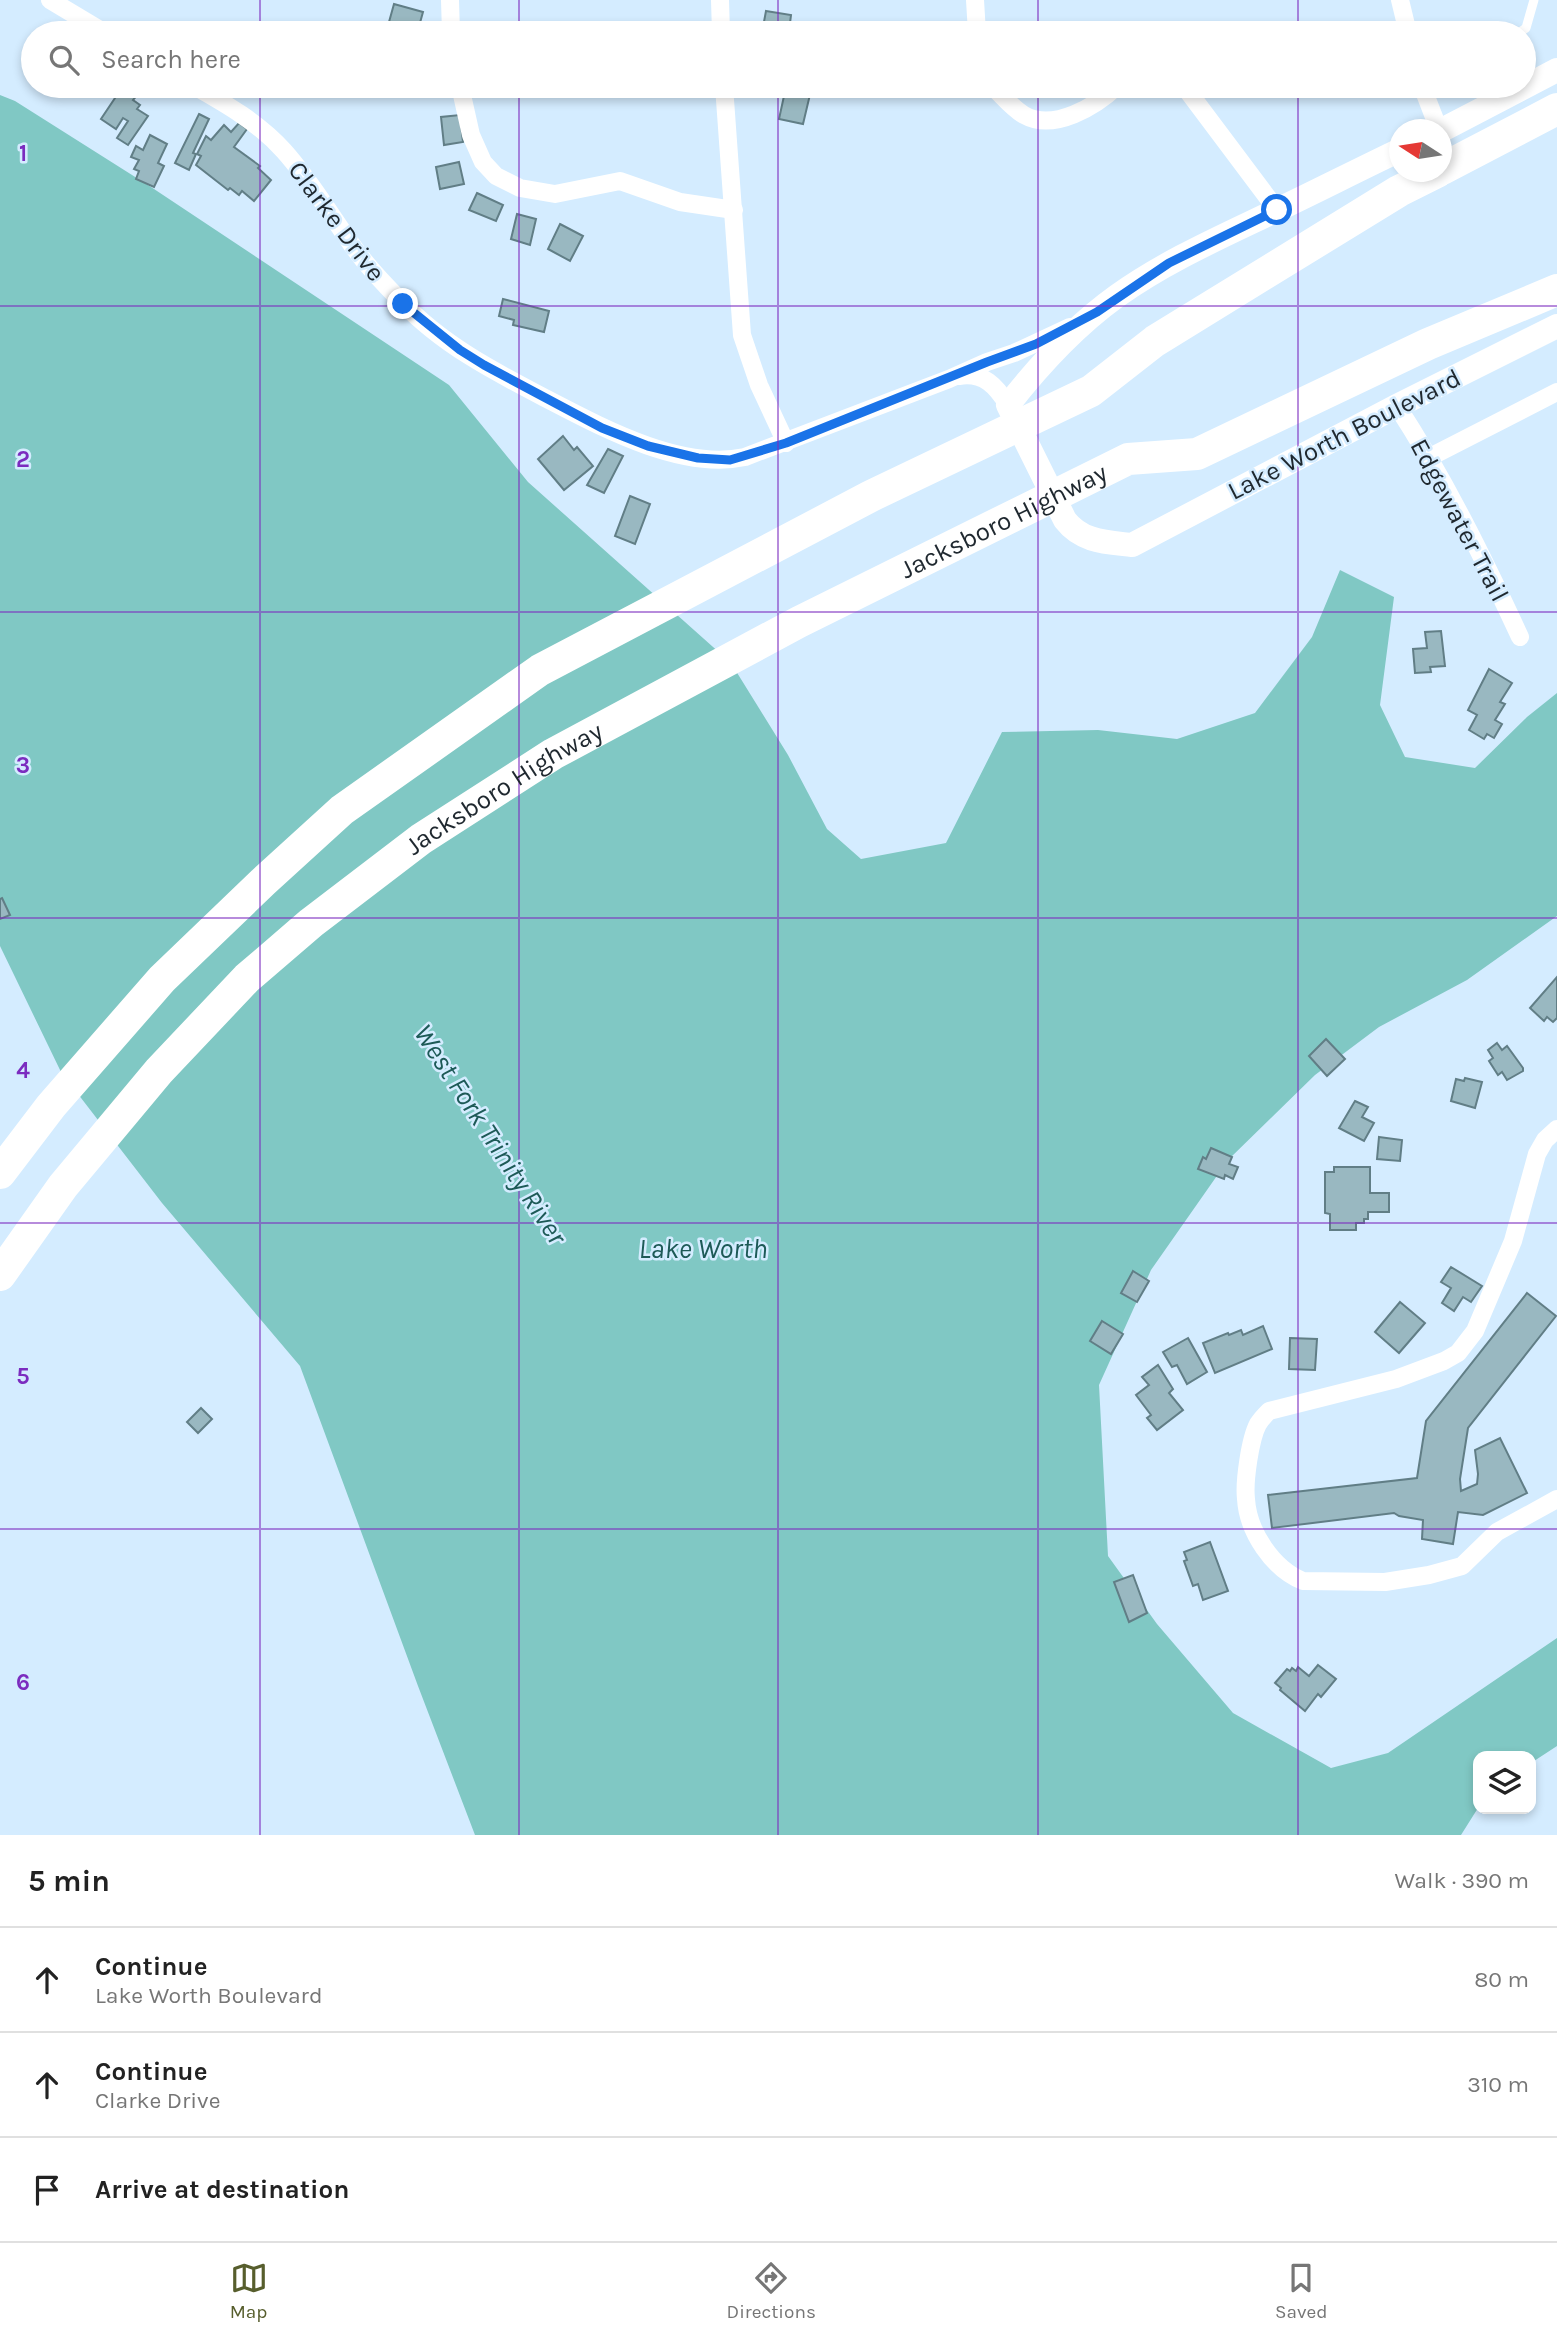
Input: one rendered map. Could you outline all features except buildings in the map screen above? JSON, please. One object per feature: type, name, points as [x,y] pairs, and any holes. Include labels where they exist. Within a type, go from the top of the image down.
[{"type":"highway","points":[[1452,163],[1557,108]]},
{"type":"highway","points":[[0,1173],[51,1106],[162,979],[263,882],[342,810],[540,670],[871,496],[1091,391],[1155,341],[1417,182]]},
{"type":"highway","name":"Jacksboro Highway","points":[[0,1275],[63,1186],[159,1071],[247,978],[311,923],[421,839],[553,754],[799,622],[1128,459],[1197,454],[1428,344],[1557,290]]},
{"type":"main road","points":[[1536,80],[1557,70]]},
{"type":"main road","points":[[1452,123],[1497,98]]},
{"type":"main road","points":[[1008,405],[1047,358],[1097,312],[1169,263],[1389,155]]},
{"type":"main road","name":"Lake Worth Boulevard","points":[[1008,405],[1065,520],[1073,530],[1085,538],[1132,545],[1397,405],[1557,326]]},
{"type":"street","points":[[50,0],[85,21]]},
{"type":"street","points":[[450,0],[451,21]]},
{"type":"street","points":[[720,0],[721,21]]},
{"type":"street","points":[[975,0],[976,21]]},
{"type":"street","points":[[1400,0],[1405,21]]},
{"type":"street","name":"Clarke Drive","points":[[215,98],[236,110],[283,149],[354,248],[403,304],[449,342],[484,365],[602,428],[648,446],[698,458],[730,460],[786,443],[1036,344],[1097,312]]},
{"type":"street","points":[[463,98],[471,135],[483,162],[496,176],[520,188],[555,194],[620,181],[680,202],[734,210]]},
{"type":"street","points":[[725,98],[744,342],[759,385],[786,443]]},
{"type":"street","points":[[1005,98],[1025,116],[1037,119],[1067,119],[1104,98]]},
{"type":"street","points":[[1193,98],[1277,210]]},
{"type":"street","points":[[1427,98],[1436,119]]},
{"type":"street","points":[[949,379],[973,375],[983,377],[998,389],[1008,405]]},
{"type":"street","points":[[1430,457],[1557,392]]},
{"type":"street","name":"Edgewater Trail","points":[[1397,405],[1430,457],[1474,538],[1520,637]]},
{"type":"street","points":[[1557,1129],[1545,1140],[1536,1154],[1513,1241],[1475,1331],[1458,1353],[1396,1379],[1269,1411],[1258,1423],[1250,1446],[1245,1499],[1263,1544],[1279,1567],[1291,1577],[1303,1581],[1385,1582],[1462,1566],[1497,1532],[1557,1499]]},
{"type":"lane","points":[[1528,21],[1534,0]]},
{"type":"water","name":"Lake Worth","points":[[0,95],[15,101],[151,187],[449,385],[528,482],[731,663],[788,755],[827,829],[861,859],[946,843],[1002,732],[1098,730],[1177,739],[1255,713],[1312,637],[1340,570],[1394,597],[1380,705],[1405,757],[1475,768],[1527,717],[1557,693],[1557,916],[1467,980],[1379,1027],[1315,1075],[1228,1160],[1151,1270],[1099,1385],[1108,1556],[1157,1624],[1233,1713],[1331,1768],[1388,1753],[1557,1638],[1557,1746],[1536,1760],[1536,1751],[1473,1751],[1474,1814],[1461,1835],[475,1835],[300,1366],[162,1203],[61,1072],[0,946]]},
{"type":"route","points":[[403,304],[460,350],[484,365],[602,428],[648,446],[698,458],[730,460],[786,443],[1036,344],[1097,312],[1169,263],[1277,210]]},
{"type":"water label","name":"West Fork Trinity River","points":[[491,1134]]}]
